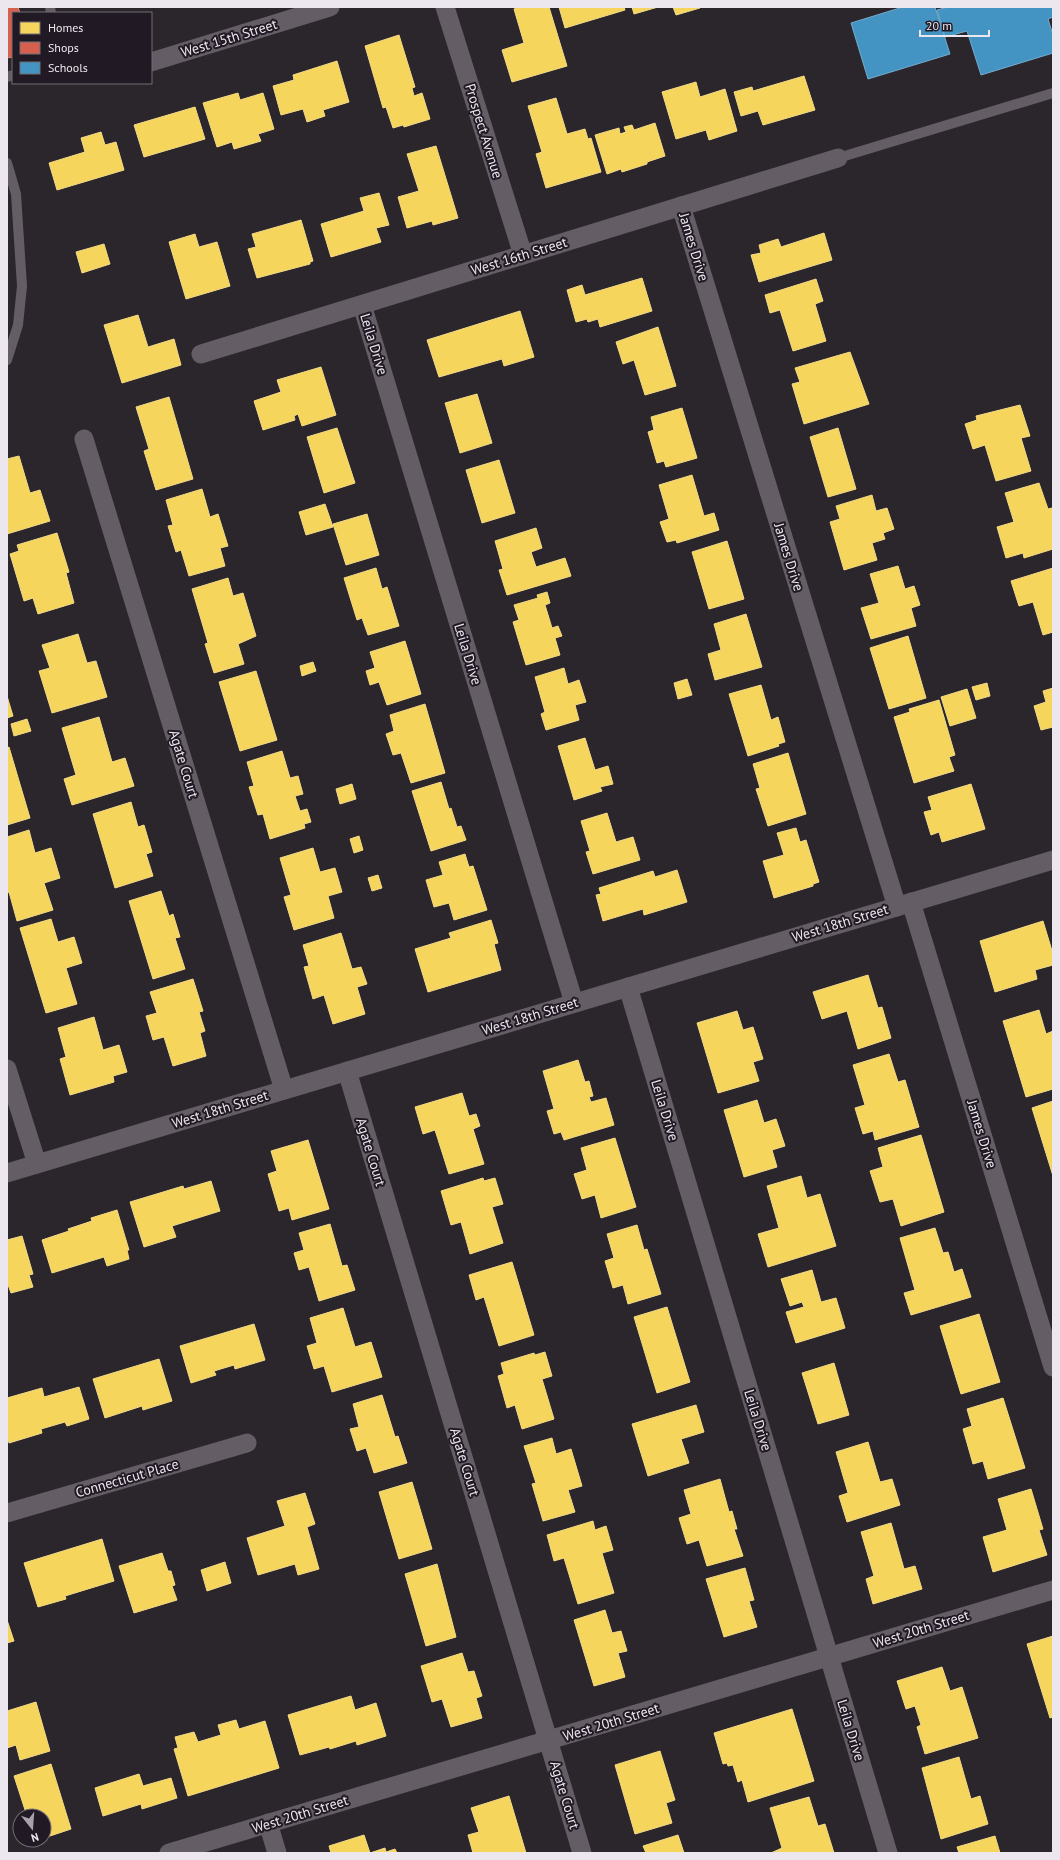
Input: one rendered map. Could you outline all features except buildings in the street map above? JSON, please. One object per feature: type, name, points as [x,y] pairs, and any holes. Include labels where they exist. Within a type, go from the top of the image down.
[{"type":"street","name":"West 15th Street","points":[[152,62],[330,7]]},
{"type":"street","name":"Prospect Avenue","points":[[445,7],[523,255]]},
{"type":"street","name":"West 16th Street","points":[[201,354],[838,158]]},
{"type":"street","name":"James Drive","points":[[682,206],[1053,1367]]},
{"type":"street","name":"Leila Drive","points":[[362,305],[574,1003]]},
{"type":"street","name":"Agate Court","points":[[84,439],[284,1090]]},
{"type":"street","name":"West 18th Street","points":[[7,1173],[1053,860]]},
{"type":"street","name":"Leila Drive","points":[[628,987],[888,1853]]},
{"type":"street","points":[[7,1069],[37,1164]]},
{"type":"street","name":"Agate Court","points":[[347,1071],[582,1853]]},
{"type":"street","name":"Connecticut Place","points":[[7,1514],[247,1443]]},
{"type":"street","name":"West 20th Street","points":[[169,1853],[1053,1590]]},
{"type":"street","points":[[268,1824],[277,1853]]},
{"type":"lane","points":[[838,158],[1053,93]]},
{"type":"lane","points":[[7,163],[16,194],[22,286],[18,325],[7,360]]}]
